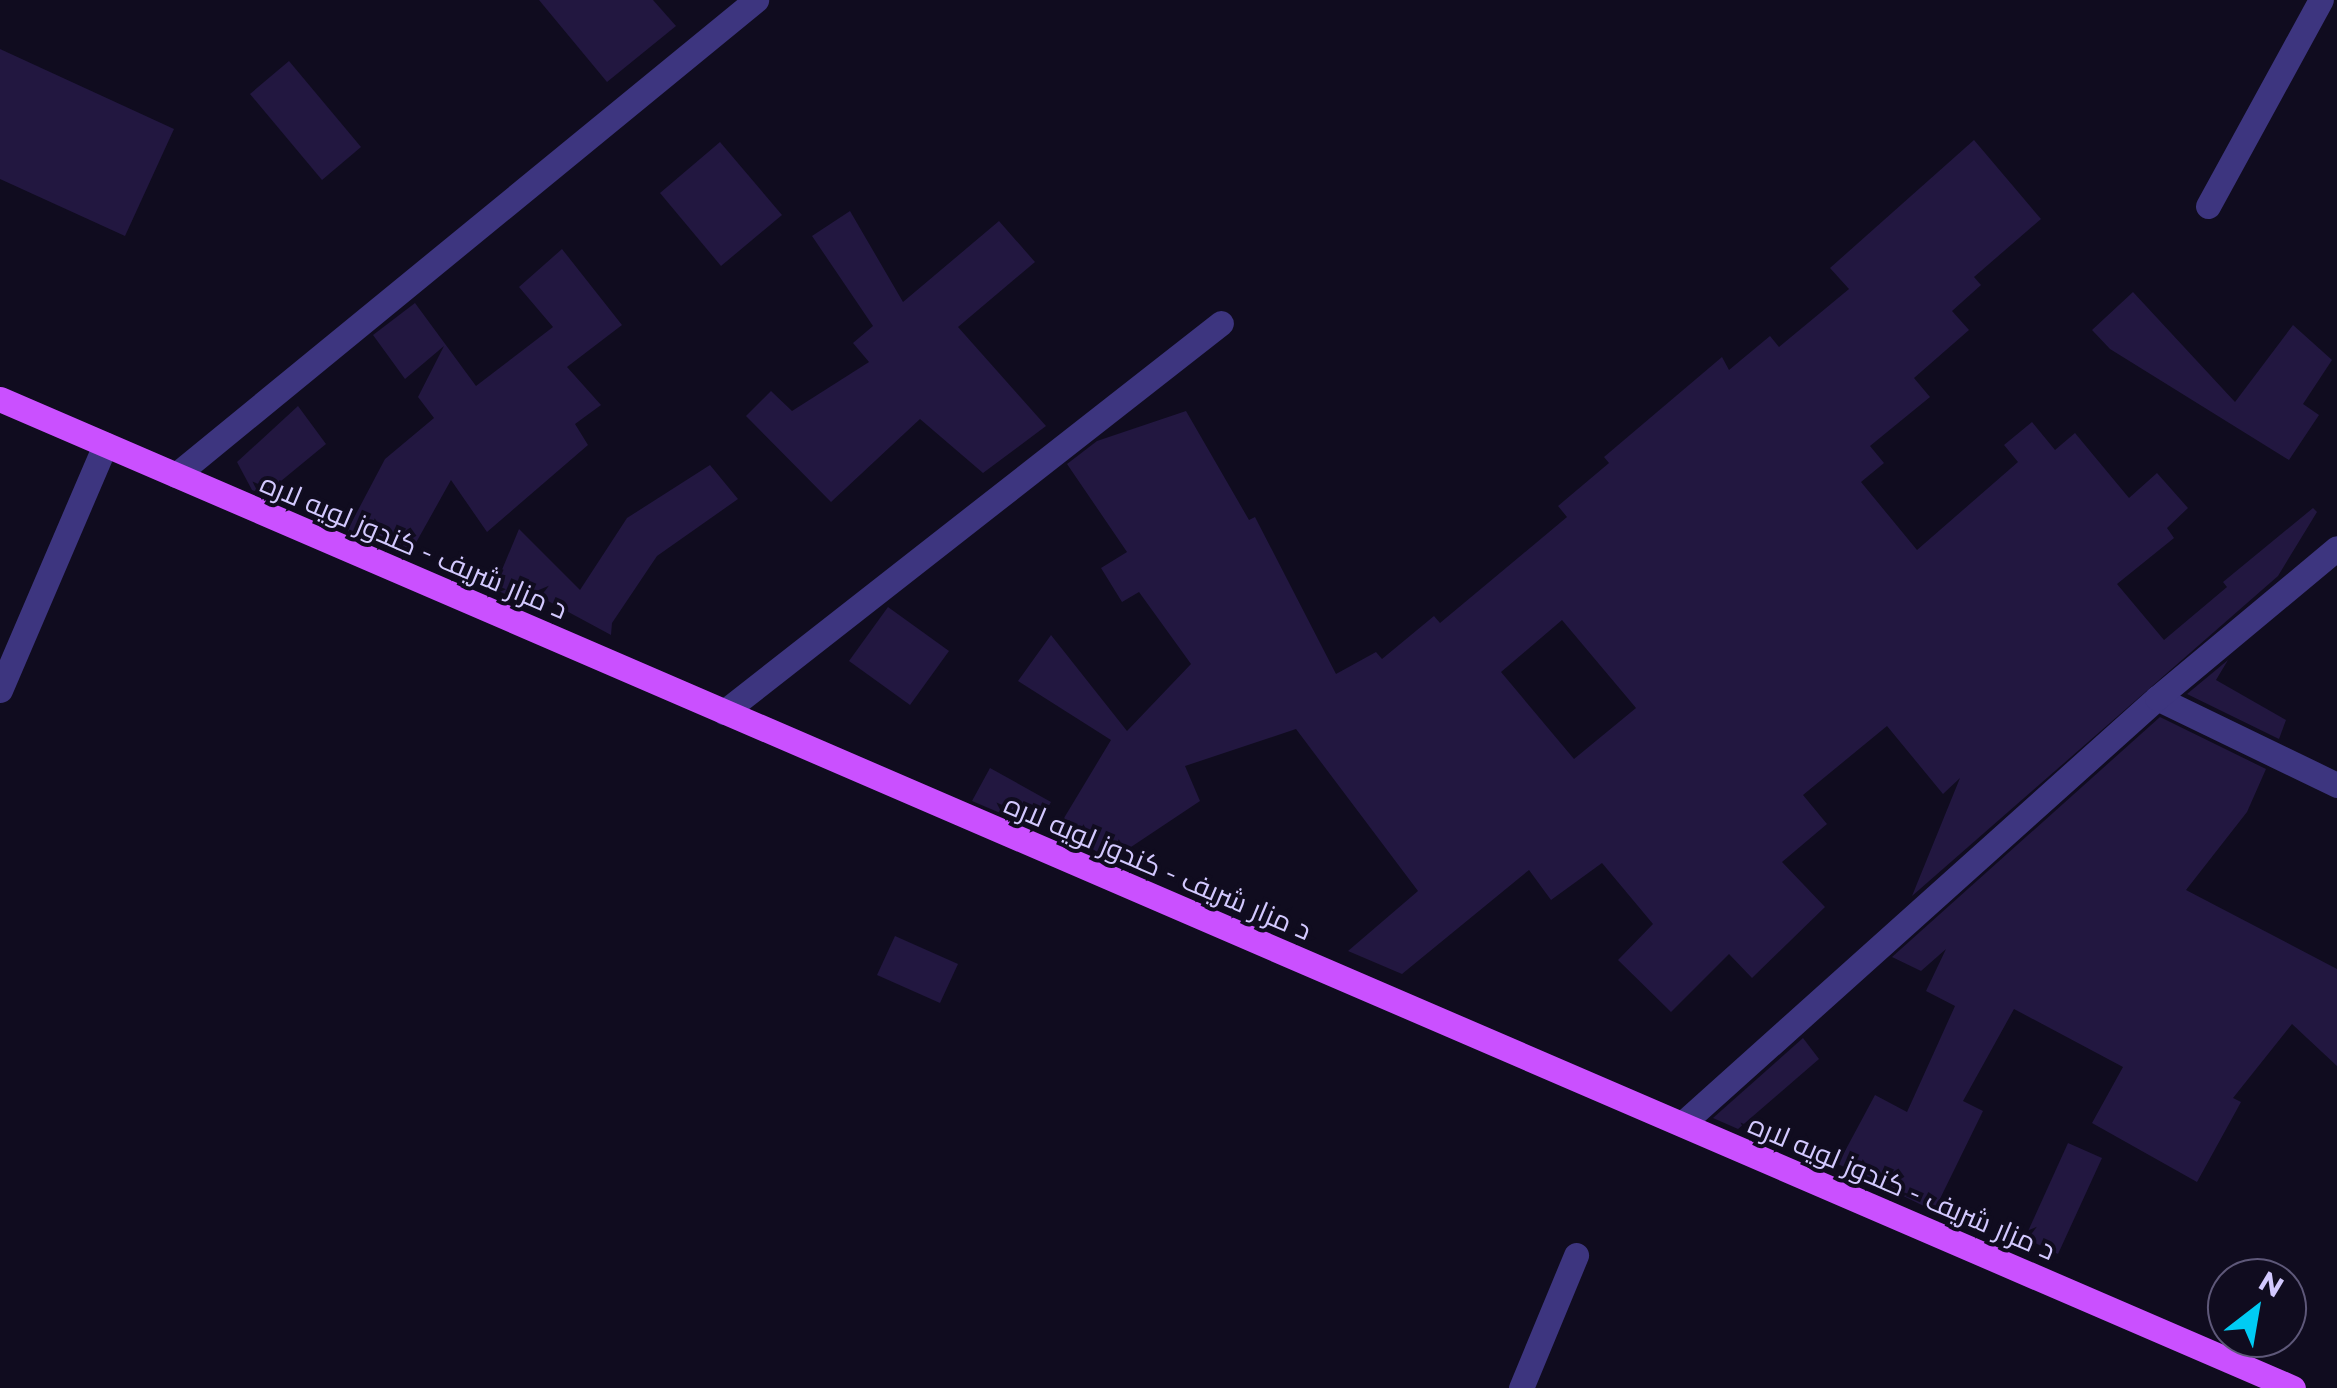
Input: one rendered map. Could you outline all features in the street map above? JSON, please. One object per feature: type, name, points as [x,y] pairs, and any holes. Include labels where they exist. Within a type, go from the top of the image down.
[{"type":"main road","name":"د مزار شریف - کندوز لویه لاره","points":[[0,399],[2293,1388]]},
{"type":"street","points":[[176,476],[756,0]]},
{"type":"street","points":[[2208,206],[2320,0]]},
{"type":"street","points":[[724,712],[1220,323]]},
{"type":"street","points":[[0,690],[105,445]]},
{"type":"street","points":[[1682,1124],[2157,698],[2337,548]]},
{"type":"street","points":[[2157,698],[2337,785]]},
{"type":"street","points":[[1521,1388],[1576,1255]]},
{"type":"building","points":[[539,0],[653,0],[676,26],[607,82]]},
{"type":"building","points":[[0,49],[174,129],[125,236],[0,179]]},
{"type":"building","points":[[289,61],[361,147],[322,180],[250,94]]},
{"type":"building","points":[[1974,140],[2041,219],[1974,277],[1981,285],[1952,311],[1969,330],[1914,378],[1930,397],[1870,446],[1884,463],[1861,482],[1917,550],[2018,462],[2004,445],[2032,422],[2055,450],[2075,433],[2129,498],[2157,473],[2188,508],[2167,528],[2174,538],[2117,584],[2164,640],[2227,587],[2223,582],[2313,508],[2317,512],[2278,576],[1912,896],[1960,778],[1943,794],[1887,726],[1803,795],[1827,824],[1782,862],[1825,907],[1752,978],[1729,954],[1671,1012],[1618,960],[1653,924],[1602,863],[1551,900],[1529,870],[1402,974],[1348,951],[1418,891],[1296,729],[1185,766],[1200,801],[1128,849],[1107,840],[1099,853],[1058,828],[1111,740],[1018,681],[1051,635],[1127,731],[1191,664],[1139,592],[1122,602],[1101,568],[1127,552],[1067,464],[1097,441],[1186,411],[1249,520],[1255,517],[1336,674],[1376,652],[1382,659],[1434,616],[1440,623],[1567,517],[1558,506],[1609,463],[1604,457],[1722,357],[1729,370],[1770,336],[1779,347],[1849,289],[1830,268]],"holes":[[[1562,620],[1636,708],[1574,759],[1501,672]]]},
{"type":"building","points":[[720,142],[782,215],[721,266],[660,193]]},
{"type":"building","points":[[850,211],[903,302],[999,221],[1035,262],[958,327],[1046,426],[983,473],[920,419],[831,502],[746,416],[771,391],[792,411],[869,362],[853,343],[873,326],[812,236]]},
{"type":"building","points":[[562,249],[622,325],[567,367],[601,405],[575,424],[588,445],[487,532],[451,480],[408,557],[347,531],[385,459],[434,418],[418,397],[444,346],[405,379],[373,335],[415,303],[476,386],[553,327],[519,287]]},
{"type":"building","points":[[2133,292],[2235,402],[2293,325],[2332,360],[2303,404],[2319,415],[2289,460],[2110,349],[2092,330]]},
{"type":"building","points":[[298,406],[326,444],[264,495],[252,490],[237,462]]},
{"type":"building","points":[[710,465],[738,499],[657,556],[612,623],[611,635],[548,601],[542,611],[494,589],[519,529],[580,590],[627,518]]},
{"type":"building","points":[[888,607],[949,651],[910,705],[849,661]]},
{"type":"building","points":[[2228,660],[2216,680],[2286,720],[2279,739],[2187,694]]},
{"type":"building","points":[[2160,717],[2266,769],[2247,812],[2186,890],[2337,969],[2337,1066],[2292,1024],[2233,1098],[2241,1102],[2197,1182],[2092,1123],[2123,1067],[2014,1009],[1963,1101],[1983,1111],[1934,1211],[1838,1164],[1875,1095],[1907,1112],[1955,1006],[1926,991],[1946,949],[1921,971],[1892,957]]},
{"type":"building","points":[[990,768],[1051,802],[1036,828],[972,801]]},
{"type":"building","points":[[895,936],[958,964],[940,1003],[877,975]]},
{"type":"building","points":[[1803,1038],[1819,1059],[1738,1129],[1713,1118]]},
{"type":"building","points":[[2068,1143],[2102,1158],[2058,1254],[2025,1238]]}]
